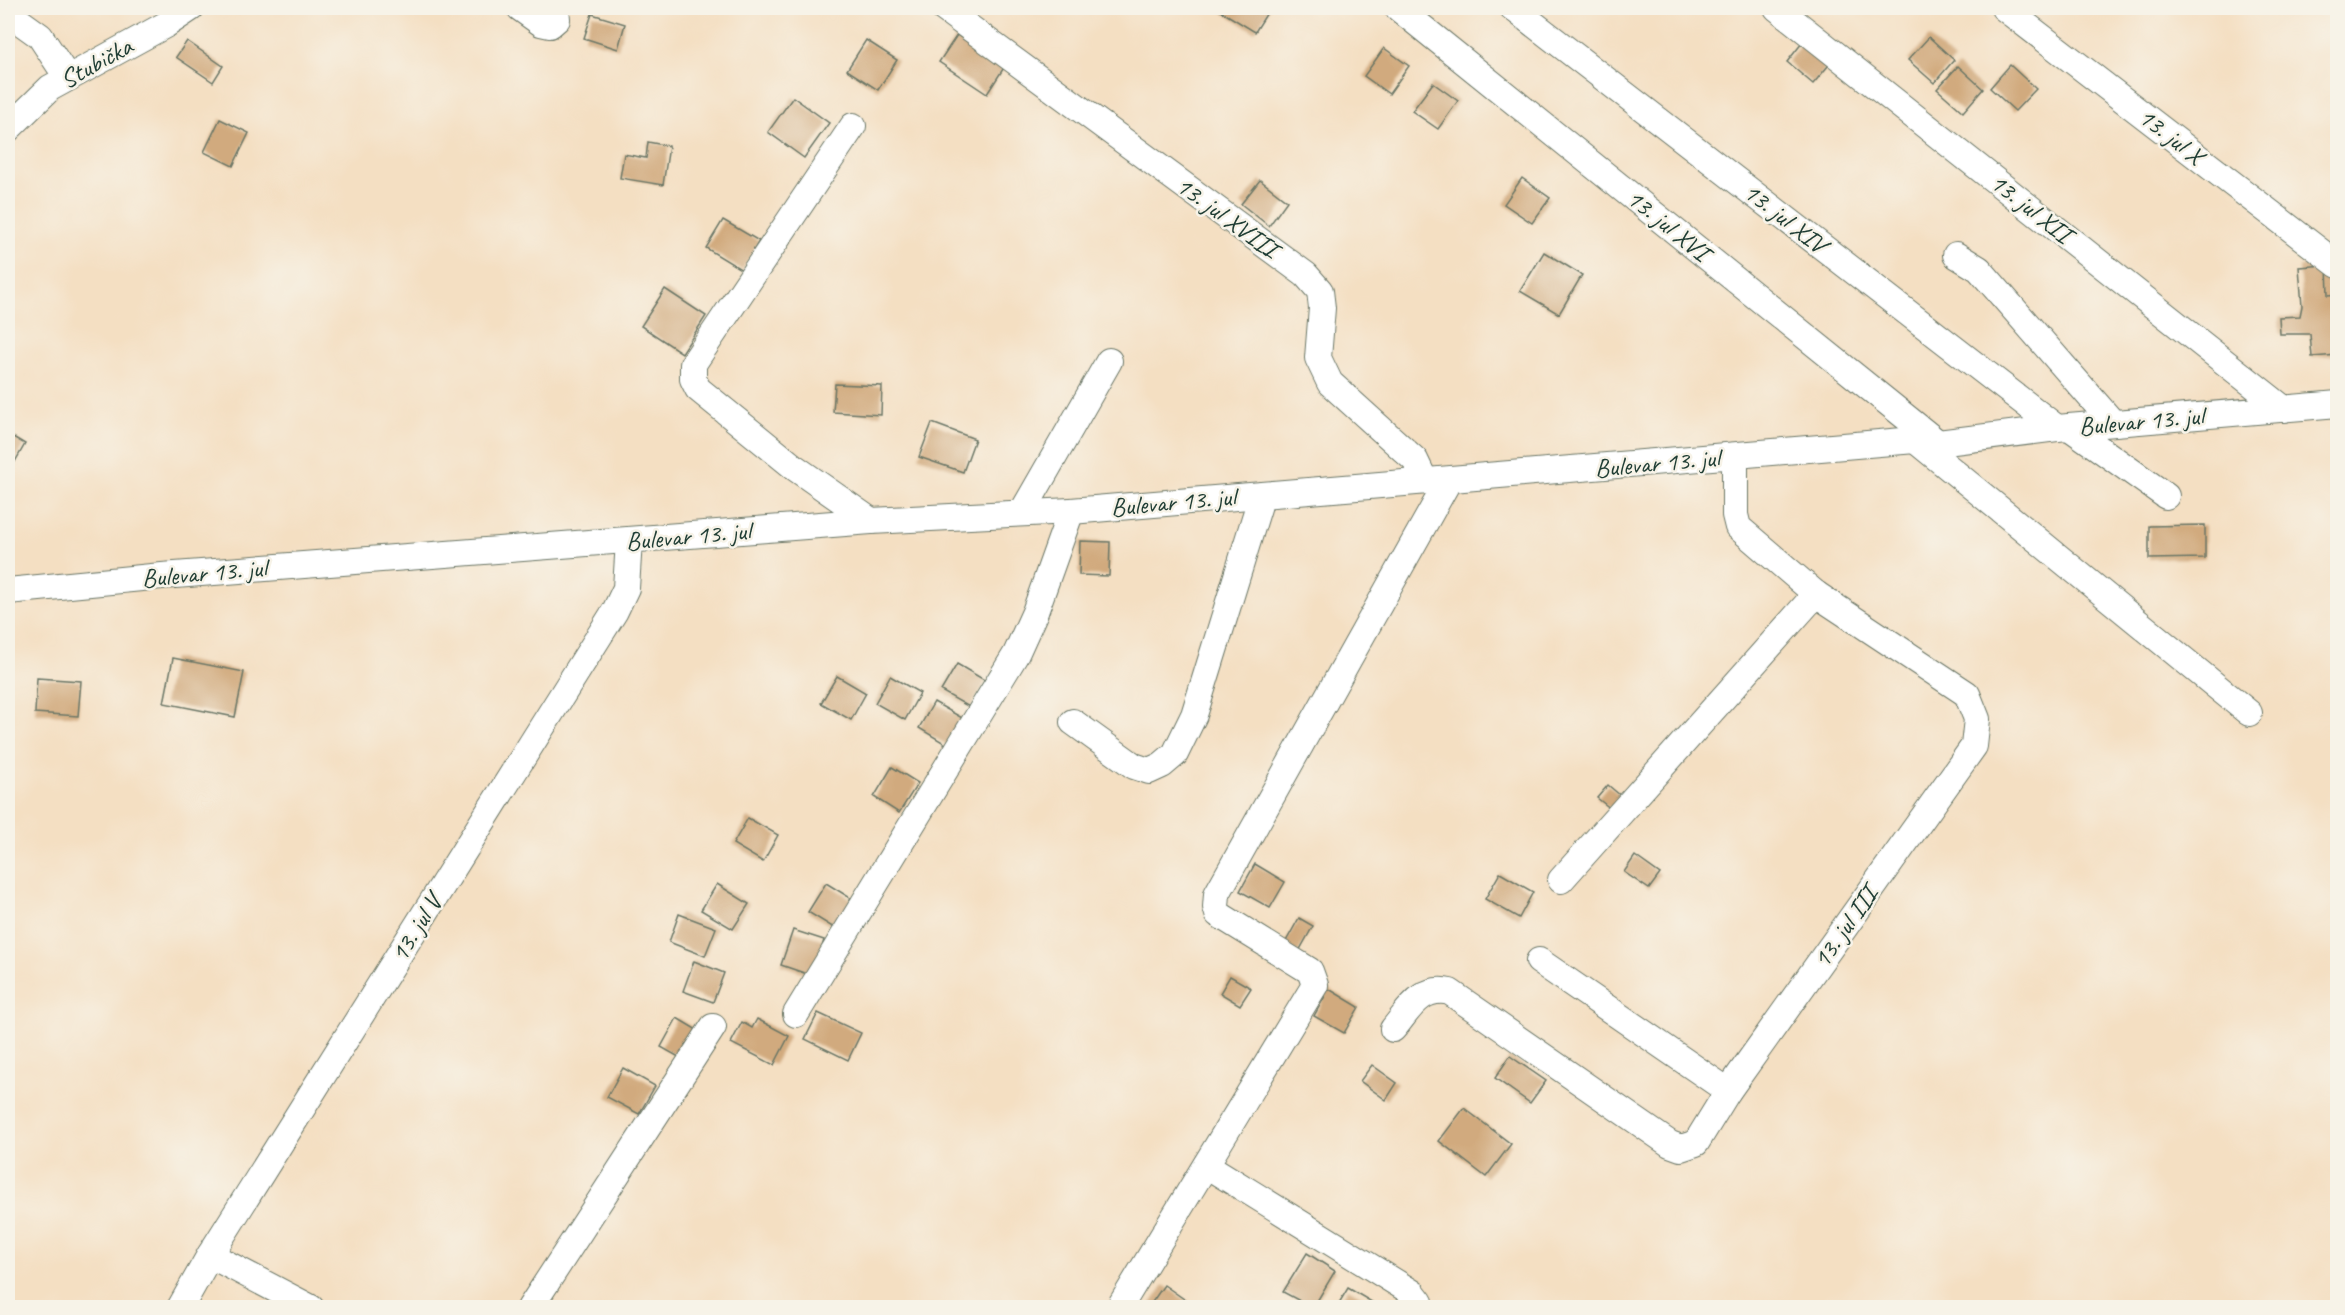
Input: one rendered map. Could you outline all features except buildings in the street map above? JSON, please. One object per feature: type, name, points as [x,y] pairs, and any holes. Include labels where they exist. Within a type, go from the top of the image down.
[{"type":"street","name":"Stubička","points":[[8,129],[50,88],[167,24],[191,8]]},
{"type":"street","points":[[519,8],[550,25],[557,18],[556,8]]},
{"type":"street","name":"13. jul XVIII","points":[[943,8],[1306,275],[1320,291],[1322,308],[1318,358],[1322,371],[1330,383],[1437,481]]},
{"type":"street","name":"13. jul XVI","points":[[1398,8],[1926,441],[2249,713]]},
{"type":"street","name":"13. jul XIV","points":[[1513,8],[2063,427],[2166,496]]},
{"type":"street","name":"13. jul XII","points":[[1777,8],[2284,409]]},
{"type":"street","name":"13. jul X","points":[[2004,8],[2337,265]]},
{"type":"street","points":[[8,13],[40,36],[67,77]]},
{"type":"street","points":[[853,126],[693,364],[693,379],[698,389],[794,467],[871,521]]},
{"type":"street","points":[[1956,255],[1979,269],[2113,423]]},
{"type":"street","points":[[1023,512],[1109,361]]},
{"type":"street","name":"Bulevar 13. jul","points":[[8,591],[162,576],[871,521],[1071,511],[1926,441],[2337,404]]},
{"type":"street","name":"13. jul III","points":[[1393,1029],[1419,997],[1438,989],[1450,992],[1670,1144],[1681,1148],[1696,1143],[1728,1091],[1974,746],[1977,719],[1967,694],[1816,594],[1738,527],[1734,515],[1735,456]]},
{"type":"street","points":[[1119,1308],[1315,985],[1310,970],[1218,914],[1217,894],[1437,481]]},
{"type":"street","points":[[1073,722],[1134,766],[1149,771],[1162,765],[1175,754],[1194,715],[1262,495]]},
{"type":"street","points":[[796,1014],[1017,654],[1035,612],[1071,511]]},
{"type":"street","name":"13. jul V","points":[[180,1308],[210,1255],[615,611],[626,588],[629,541]]},
{"type":"street","points":[[1561,880],[1816,594]]},
{"type":"street","points":[[1539,961],[1728,1091]]},
{"type":"street","points":[[530,1308],[713,1027]]},
{"type":"street","points":[[1206,1165],[1413,1293],[1420,1302],[1420,1308]]},
{"type":"street","points":[[210,1255],[311,1308]]}]
